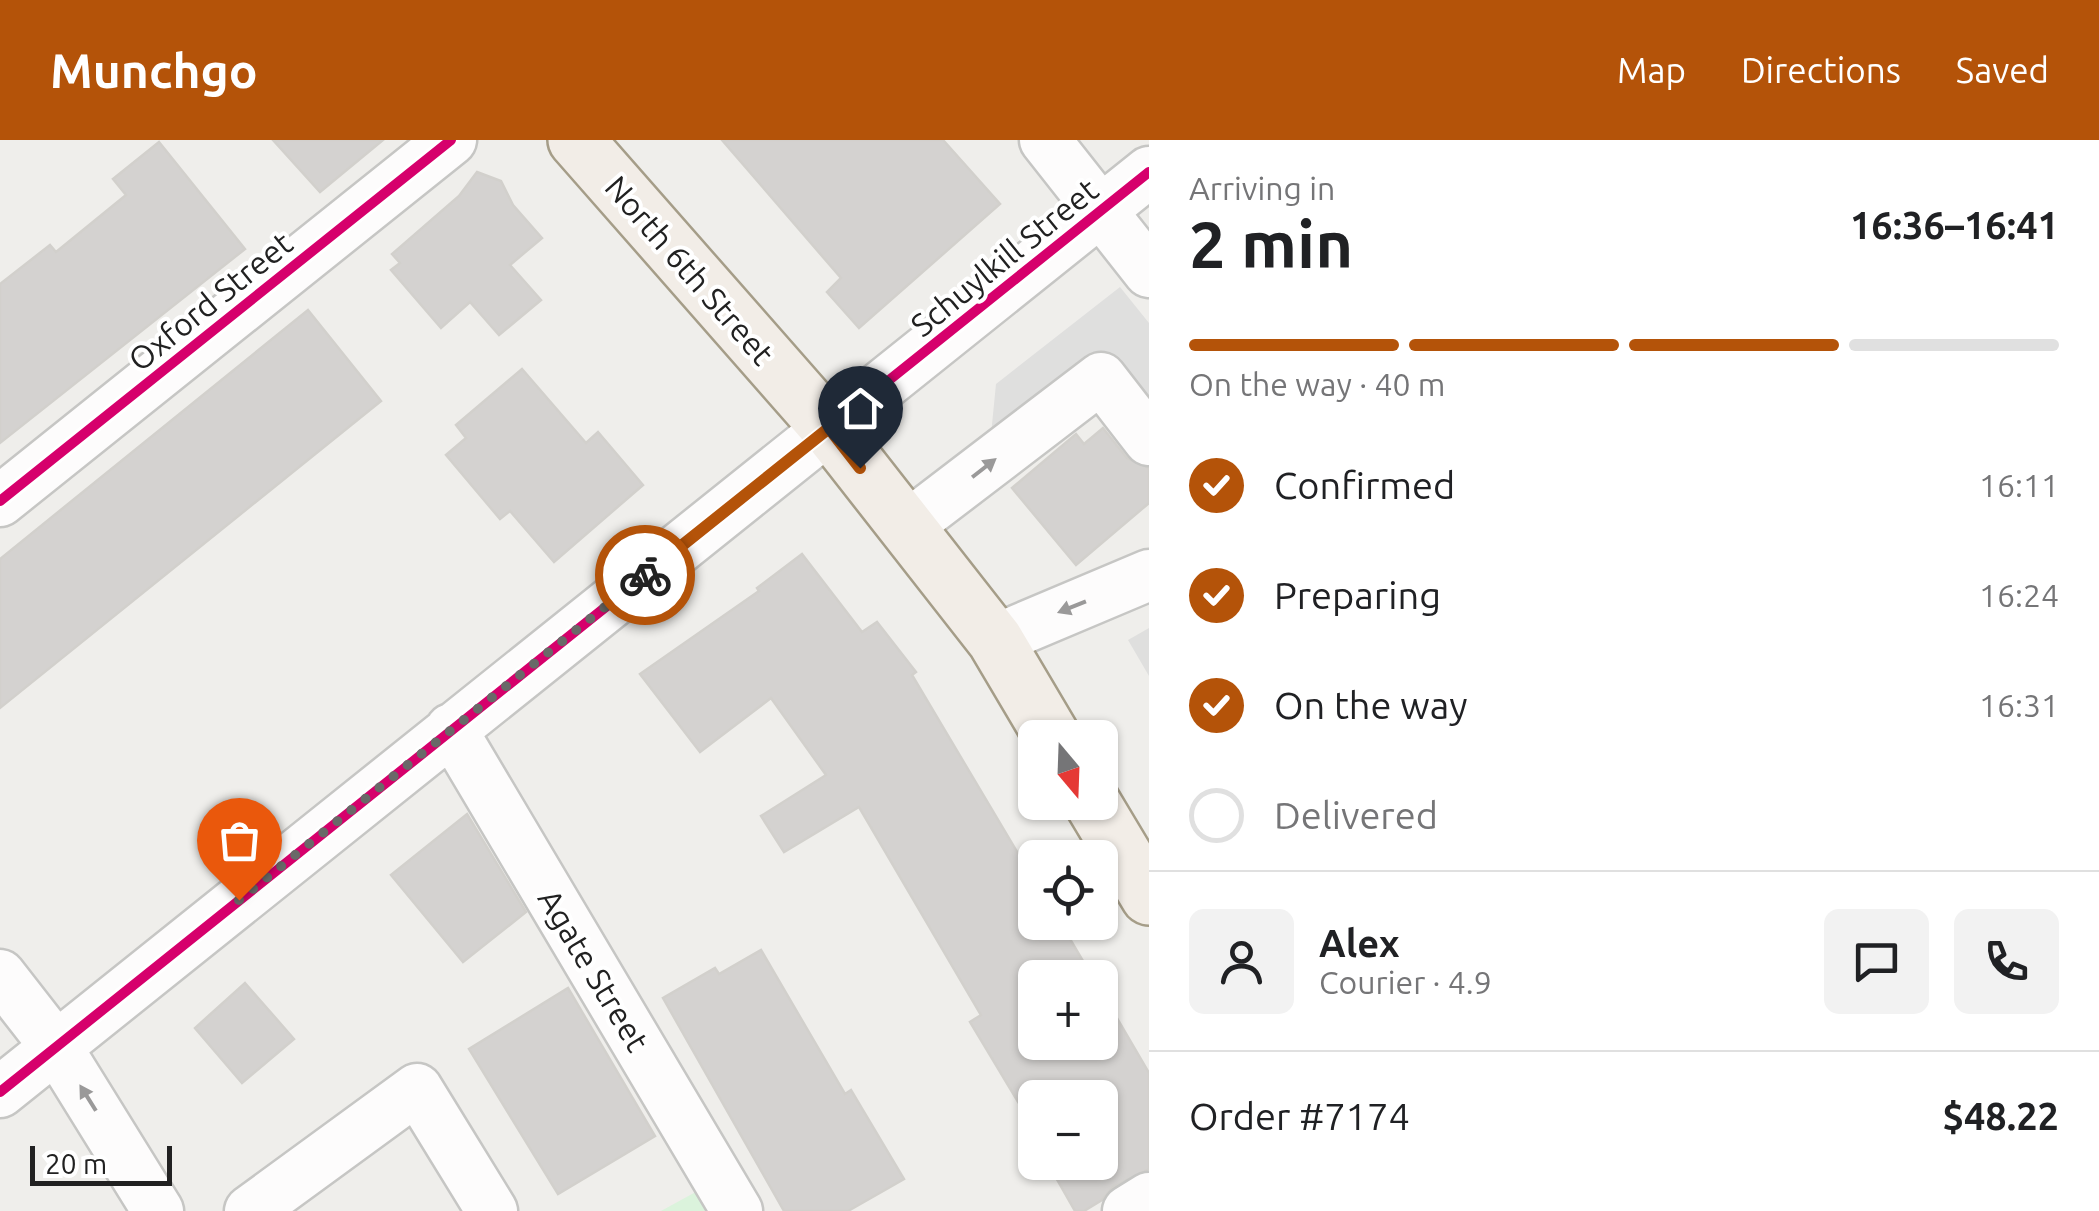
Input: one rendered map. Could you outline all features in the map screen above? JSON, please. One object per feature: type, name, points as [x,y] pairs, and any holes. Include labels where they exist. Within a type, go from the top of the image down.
[{"type":"main road","name":"North 6th Street","points":[[576,140],[829,428],[995,640],[1042,720]]},
{"type":"main road","points":[[1103,820],[1149,898]]},
{"type":"street","name":"Oxford Street","points":[[0,501],[451,140]]},
{"type":"street","points":[[1046,140],[1149,272]]},
{"type":"street","name":"Schuylkill Street","points":[[0,1092],[1149,172]]},
{"type":"street","points":[[906,527],[1101,378],[1149,440]]},
{"type":"street","points":[[995,640],[1149,575]]},
{"type":"street","name":"Agate Street","points":[[452,729],[737,1211]]},
{"type":"street","points":[[0,976],[57,1048],[158,1211]]},
{"type":"street","points":[[250,1211],[417,1089],[492,1211]]},
{"type":"street","points":[[1128,1211],[1149,1198]]},
{"type":"green space","points":[[703,1188],[718,1211],[661,1211]]},
{"type":"shaded area","points":[[1120,287],[1149,323],[1149,439],[1110,390],[986,485],[996,384]]},
{"type":"shaded area","points":[[1149,628],[1149,676],[1128,640]]},
{"type":"building","points":[[273,140],[383,140],[320,192]]},
{"type":"building","points":[[722,140],[943,140],[1000,204],[859,328],[827,292],[841,278]]},
{"type":"building","points":[[159,142],[245,249],[0,443],[0,284],[50,245],[56,252],[126,195],[113,179]]},
{"type":"building","points":[[477,172],[501,181],[513,205],[542,238],[510,265],[541,300],[499,335],[470,302],[441,328],[391,270],[400,263],[392,254],[459,196]]},
{"type":"building","points":[[308,310],[381,401],[0,708],[0,559]]},
{"type":"building","points":[[522,369],[586,443],[598,432],[643,485],[554,562],[510,511],[500,519],[446,455],[466,438],[456,425]]},
{"type":"building","points":[[1103,428],[1127,458],[1149,468],[1149,503],[1076,565],[1012,488],[1076,434],[1084,444]]},
{"type":"building","points":[[802,554],[862,632],[877,622],[916,672],[912,675],[1018,853],[1018,940],[1071,940],[1082,960],[1018,960],[1018,1060],[1118,1060],[1118,1020],[1149,1073],[1149,1169],[1113,1187],[1102,1200],[1084,1211],[1075,1211],[1057,1180],[1118,1180],[1118,1080],[1018,1080],[1018,1102],[970,1022],[981,1015],[859,807],[784,852],[761,816],[826,775],[771,698],[700,752],[640,674],[759,591],[757,588]]},
{"type":"building","points":[[467,814],[526,912],[463,962],[391,875]]},
{"type":"building","points":[[761,950],[845,1094],[851,1090],[904,1179],[848,1211],[784,1211],[663,998],[715,968],[719,974]]},
{"type":"building","points":[[245,983],[294,1039],[242,1083],[195,1028]]},
{"type":"building","points":[[568,988],[655,1136],[558,1194],[469,1049]]},
{"type":"cycle path","points":[[0,501],[451,140]]},
{"type":"cycle path","points":[[0,1092],[1149,172]]},
{"type":"way so far","points":[[239,900],[645,575]]},
{"type":"route","points":[[645,575],[829,428],[860,468]]}]
